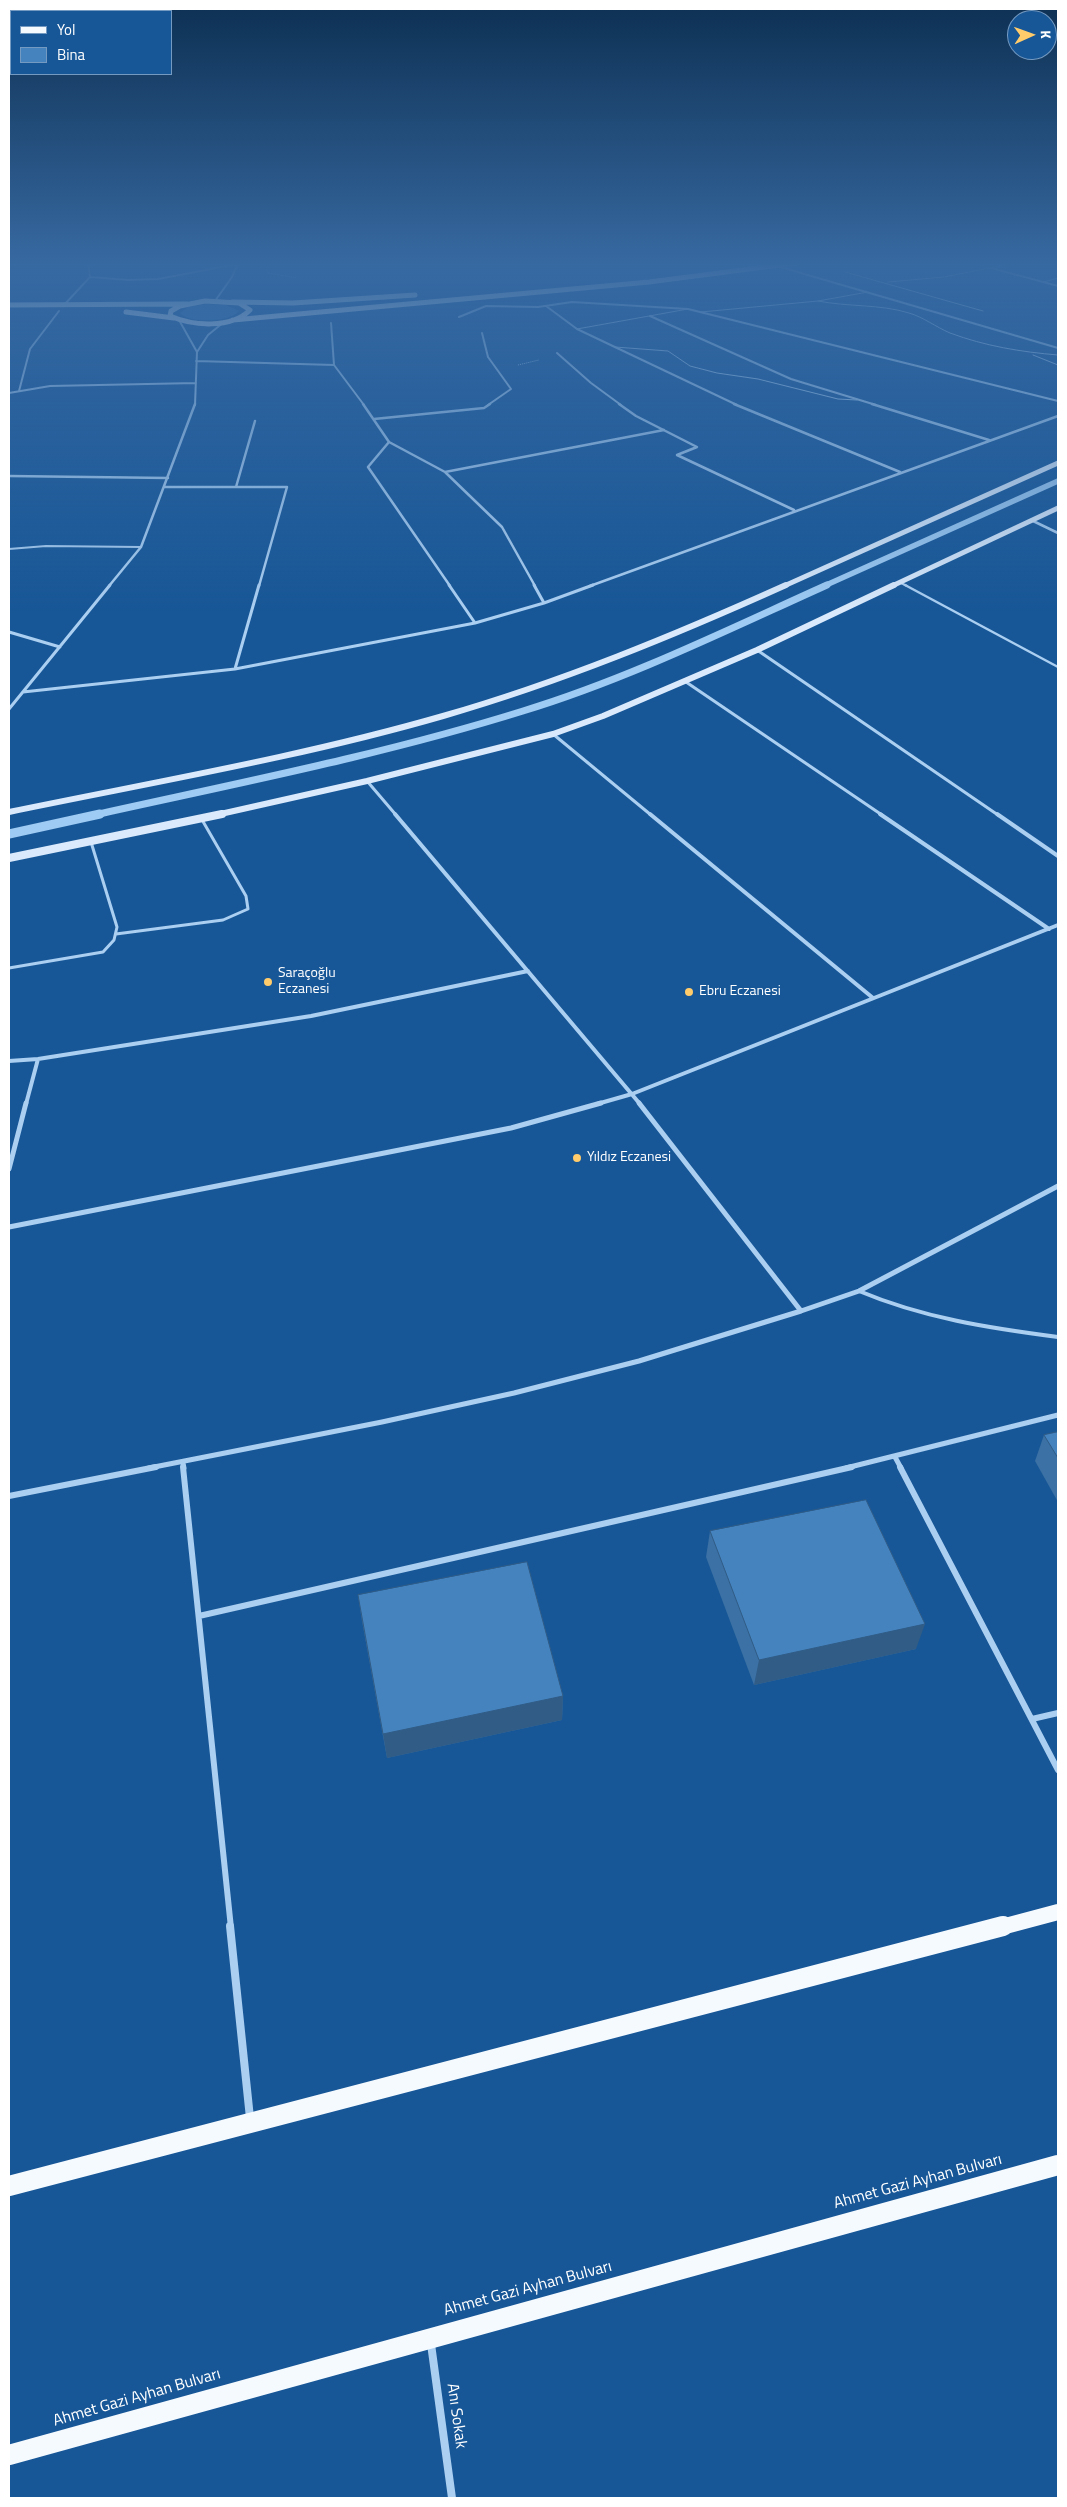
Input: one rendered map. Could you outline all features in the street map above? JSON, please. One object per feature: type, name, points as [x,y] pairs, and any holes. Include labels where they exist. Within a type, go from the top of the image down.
[{"type":"main road","points":[[9,812],[338,743],[444,716],[530,689],[584,670],[700,624],[1058,463]]},
{"type":"main road","points":[[9,858],[91,842],[367,781],[553,734],[686,682],[1058,508]]},
{"type":"main road","points":[[9,2186],[1058,1912]]},
{"type":"main road","name":"Ahmet Gazi Ayhan Bulvarı","points":[[9,2456],[1058,2165]]},
{"type":"street","points":[[19,391],[22,378]]},
{"type":"street","points":[[9,709],[141,547],[195,408],[196,378]]},
{"type":"street","points":[[344,378],[389,442],[445,472],[502,527],[544,603]]},
{"type":"street","points":[[374,419],[484,408],[511,389],[503,378]]},
{"type":"street","points":[[585,378],[636,416],[697,447],[677,455],[794,510]]},
{"type":"street","points":[[678,378],[710,394],[900,472]]},
{"type":"street","points":[[789,378],[989,440]]},
{"type":"street","points":[[966,378],[1058,401]]},
{"type":"street","points":[[9,393],[50,386],[196,383]]},
{"type":"street","points":[[23,692],[235,669],[475,623],[544,603],[794,510],[1058,416]]},
{"type":"street","points":[[236,487],[255,421]]},
{"type":"street","points":[[445,472],[665,430]]},
{"type":"street","points":[[389,442],[368,467],[475,623]]},
{"type":"street","points":[[9,476],[168,478]]},
{"type":"street","points":[[164,487],[287,487],[235,669]]},
{"type":"street","points":[[1031,520],[1058,533]]},
{"type":"street","points":[[9,632],[60,647]]},
{"type":"street","points":[[756,650],[1058,856]]},
{"type":"street","points":[[686,682],[1049,930]]},
{"type":"street","points":[[9,700],[16,700]]},
{"type":"street","points":[[553,734],[873,998]]},
{"type":"street","points":[[367,781],[632,1094],[801,1311]]},
{"type":"street","points":[[9,1227],[511,1128],[632,1094],[1058,925]]},
{"type":"street","points":[[9,1061],[38,1059],[311,1016],[528,971]]},
{"type":"street","points":[[9,1169],[38,1059]]},
{"type":"street","points":[[9,1496],[183,1463],[514,1393],[639,1361],[859,1291],[1058,1186]]},
{"type":"street","points":[[199,1616],[896,1457],[1058,1415]]},
{"type":"street","points":[[896,1457],[1058,1770]]},
{"type":"street","points":[[183,1463],[251,2123]]},
{"type":"street","points":[[1032,1719],[1058,1713]]},
{"type":"street","name":"Anı Sokak","points":[[430,2338],[452,2498]]},
{"type":"lane","points":[[751,378],[838,399],[856,400]]},
{"type":"lane","points":[[9,549],[46,546],[141,547]]},
{"type":"lane","points":[[899,582],[1058,667]]},
{"type":"lane","points":[[116,934],[222,920],[248,909],[246,896],[201,818]]},
{"type":"lane","points":[[9,968],[103,952],[114,940],[117,927],[91,842]]},
{"type":"lane","points":[[859,1291],[882,1302],[949,1322],[1058,1337]]},
{"type":"building","points":[[1058,1432],[1058,1458],[1044,1435]]},
{"type":"building","points":[[866,1500],[925,1624],[759,1660],[710,1531]]},
{"type":"building","points":[[527,1562],[563,1696],[383,1734],[358,1595]]},
{"type":"waterway","points":[[824,586],[1058,481]]},
{"type":"waterway","points":[[94,815],[363,755],[523,711],[639,669],[827,585]]},
{"type":"waterway","points":[[9,834],[100,814]]},
{"type":"place","name":"Saraçoğlu Eczanesi","points":[[268,982]]},
{"type":"place","name":"Ebru Eczanesi","points":[[689,992]]},
{"type":"place","name":"Yıldız Eczanesi","points":[[577,1158]]}]
